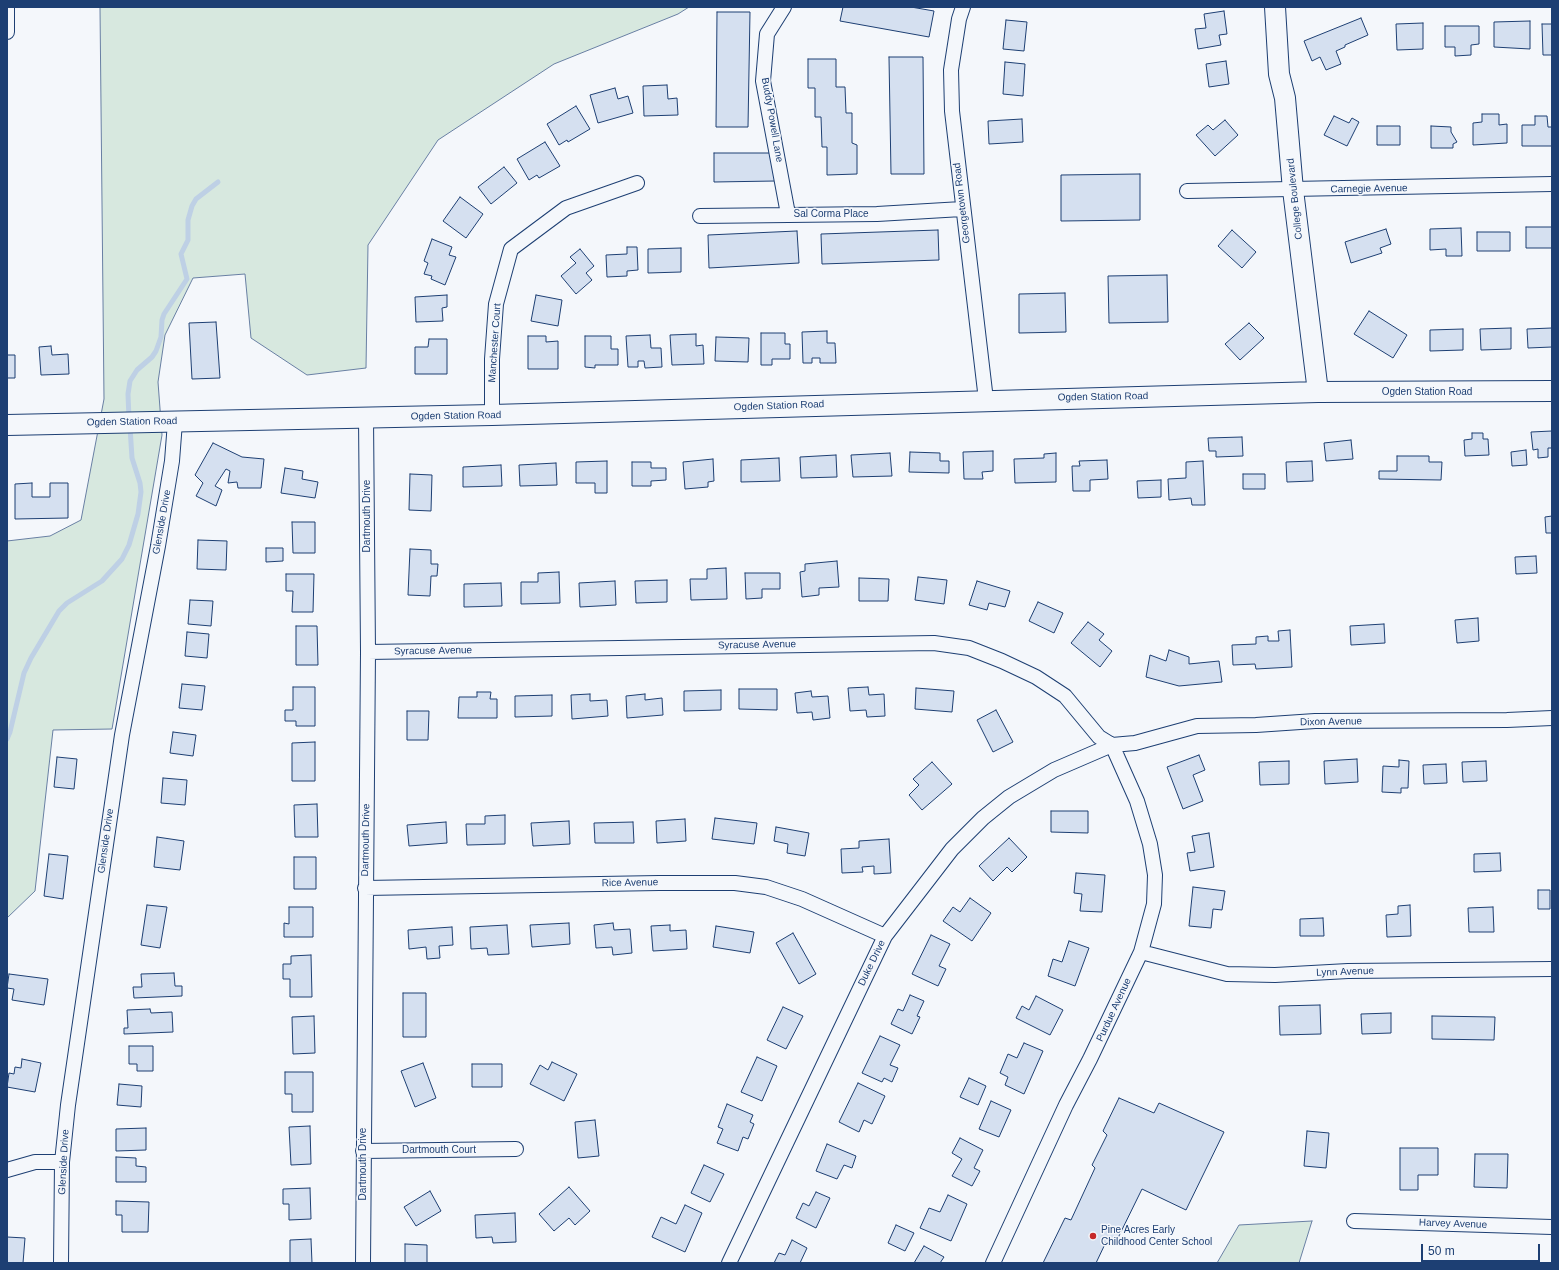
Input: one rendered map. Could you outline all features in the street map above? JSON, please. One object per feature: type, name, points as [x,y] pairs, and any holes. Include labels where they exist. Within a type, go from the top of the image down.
[{"type":"street","points":[[7,7],[7,32]]},
{"type":"street","name":"Buddy Powell Lane","points":[[784,7],[767,34],[763,81],[788,214]]},
{"type":"street","name":"Georgetown Road","points":[[963,7],[959,19],[952,70],[952,111],[962,209],[986,400]]},
{"type":"street","name":"College Boulevard","points":[[1275,7],[1280,74],[1285,98],[1294,190],[1318,392]]},
{"type":"street","name":"Manchester Court","points":[[492,415],[492,359],[496,304],[511,250],[566,208],[637,183]]},
{"type":"street","name":"Carnegie Avenue","points":[[1187,191],[1552,184]]},
{"type":"street","name":"Sal Corma Place","points":[[700,216],[877,214],[962,209]]},
{"type":"street","name":"Ogden Station Road","points":[[7,425],[492,415],[986,400],[1318,392],[1552,391]]},
{"type":"street","name":"Dartmouth Drive","points":[[363,1263],[368,652],[366,417]]},
{"type":"street","name":"Glenside Drive","points":[[61,1263],[62,1162],[68,1105],[122,735],[160,538],[172,461],[175,422]]},
{"type":"street","name":"Syracuse Avenue","points":[[368,652],[934,643],[968,648],[1002,661],[1036,677],[1065,696],[1099,737],[1112,745]]},
{"type":"street","name":"Dixon Avenue","points":[[1112,745],[1135,743],[1197,726],[1256,725],[1315,721],[1507,720],[1552,718]]},
{"type":"street","name":"Duke Drive","points":[[729,1263],[885,936],[952,849],[983,818],[1009,797],[1054,770],[1112,745]]},
{"type":"street","name":"Purdue Avenue","points":[[993,1263],[1066,1105],[1096,1048],[1141,952],[1154,904],[1154,867],[1150,844],[1137,801],[1112,745]]},
{"type":"street","name":"Rice Avenue","points":[[365,888],[734,883],[766,887],[802,899],[885,936]]},
{"type":"street","name":"Lynn Avenue","points":[[1141,952],[1227,974],[1275,975],[1356,971],[1552,969]]},
{"type":"street","name":"Dartmouth Court","points":[[363,1151],[516,1149]]},
{"type":"street","points":[[7,1170],[35,1162],[62,1162]]},
{"type":"street","name":"Harvey Avenue","points":[[1354,1221],[1552,1227]]},
{"type":"shaded area","points":[[100,7],[689,7],[678,14],[554,64],[438,140],[368,245],[366,368],[307,375],[251,338],[245,274],[193,278],[165,335],[158,382],[162,435],[112,729],[53,730],[35,891],[7,918],[7,541],[50,536],[81,520],[104,399]]},
{"type":"shaded area","points":[[1312,1221],[1299,1263],[1217,1263],[1239,1225]]},
{"type":"building","points":[[843,7],[911,7],[934,11],[929,37],[840,21]]},
{"type":"building","points":[[1224,11],[1227,34],[1219,35],[1221,45],[1198,49],[1195,29],[1206,28],[1204,14]]},
{"type":"building","points":[[717,12],[750,12],[748,127],[716,127]]},
{"type":"building","points":[[1361,18],[1368,35],[1345,45],[1345,47],[1336,51],[1341,64],[1326,70],[1320,57],[1312,61],[1304,41]]},
{"type":"building","points":[[1006,20],[1027,22],[1024,51],[1003,49]]},
{"type":"building","points":[[1530,21],[1530,49],[1494,47],[1494,22]]},
{"type":"building","points":[[1423,23],[1423,49],[1397,50],[1396,24]]},
{"type":"building","points":[[1542,24],[1552,24],[1552,55],[1543,55]]},
{"type":"building","points":[[1445,26],[1479,26],[1479,44],[1471,45],[1471,55],[1455,56],[1455,47],[1445,47]]},
{"type":"building","points":[[889,57],[923,57],[924,174],[891,174]]},
{"type":"building","points":[[808,59],[836,59],[836,87],[845,87],[846,113],[852,113],[852,143],[857,145],[857,174],[827,175],[827,147],[822,147],[821,117],[815,117],[815,88],[808,88]]},
{"type":"building","points":[[1226,61],[1229,84],[1209,87],[1206,64]]},
{"type":"building","points":[[1005,62],[1025,64],[1023,96],[1003,94]]},
{"type":"building","points":[[667,85],[668,99],[677,98],[678,115],[644,116],[643,86]]},
{"type":"building","points":[[615,88],[618,99],[628,96],[633,113],[598,123],[590,95]]},
{"type":"building","points":[[576,106],[590,129],[568,142],[567,140],[559,145],[547,124]]},
{"type":"building","points":[[1482,114],[1499,114],[1499,125],[1507,124],[1507,143],[1473,145],[1473,123],[1482,122]]},
{"type":"building","points":[[1334,116],[1349,123],[1352,118],[1359,122],[1347,146],[1324,135]]},
{"type":"building","points":[[1535,116],[1547,116],[1548,127],[1552,127],[1552,146],[1522,146],[1522,125],[1535,125]]},
{"type":"building","points":[[1022,119],[1023,142],[989,144],[988,121]]},
{"type":"building","points":[[1225,120],[1238,135],[1215,156],[1196,135],[1208,125],[1213,130]]},
{"type":"building","points":[[1377,126],[1400,126],[1400,145],[1377,145]]},
{"type":"building","points":[[1431,126],[1451,127],[1451,132],[1457,142],[1453,144],[1453,148],[1431,148]]},
{"type":"building","points":[[545,142],[560,166],[539,178],[537,175],[529,180],[517,159]]},
{"type":"building","points":[[714,153],[775,153],[775,181],[714,182]]},
{"type":"building","points":[[504,167],[517,183],[491,204],[478,187]]},
{"type":"building","points":[[1140,174],[1140,220],[1061,221],[1061,175]]},
{"type":"building","points":[[460,197],[483,214],[466,238],[443,221]]},
{"type":"building","points":[[1526,227],[1552,227],[1552,248],[1526,248]]},
{"type":"building","points":[[1461,228],[1462,256],[1446,256],[1446,249],[1430,250],[1430,229]]},
{"type":"building","points":[[1386,229],[1391,244],[1380,248],[1382,253],[1351,263],[1345,242]]},
{"type":"building","points":[[938,230],[939,260],[822,264],[821,234]]},
{"type":"building","points":[[1232,230],[1256,252],[1242,268],[1218,246]]},
{"type":"building","points":[[797,231],[799,263],[709,268],[708,235]]},
{"type":"building","points":[[1477,232],[1510,232],[1510,251],[1477,251]]},
{"type":"building","points":[[432,239],[452,247],[449,255],[456,257],[445,285],[431,279],[432,276],[424,274],[428,263],[424,261]]},
{"type":"building","points":[[627,247],[637,247],[638,270],[627,271],[627,276],[607,277],[606,255],[627,254]]},
{"type":"building","points":[[681,248],[681,272],[648,273],[648,249]]},
{"type":"building","points":[[580,249],[594,266],[586,273],[592,280],[576,294],[561,276],[576,263],[570,257]]},
{"type":"building","points":[[1167,275],[1168,322],[1109,323],[1108,276]]},
{"type":"building","points":[[1065,293],[1066,332],[1019,333],[1019,294]]},
{"type":"building","points":[[447,295],[447,307],[442,308],[443,321],[416,322],[415,297]]},
{"type":"building","points":[[536,295],[562,300],[558,326],[531,321]]},
{"type":"building","points":[[1369,311],[1407,335],[1393,358],[1354,334]]},
{"type":"building","points":[[216,322],[220,378],[192,379],[189,323]]},
{"type":"building","points":[[1249,323],[1264,338],[1240,360],[1225,344]]},
{"type":"building","points":[[1511,328],[1511,349],[1481,350],[1480,329]]},
{"type":"building","points":[[1552,328],[1552,347],[1528,348],[1527,329]]},
{"type":"building","points":[[1463,329],[1463,350],[1430,351],[1430,330]]},
{"type":"building","points":[[827,331],[827,343],[835,343],[836,363],[820,363],[820,358],[812,358],[812,363],[803,363],[802,332]]},
{"type":"building","points":[[761,333],[785,333],[785,344],[790,344],[790,359],[772,359],[772,365],[761,365]]},
{"type":"building","points":[[696,334],[696,346],[703,345],[704,364],[672,365],[670,335]]},
{"type":"building","points":[[650,335],[651,348],[661,348],[662,367],[645,368],[644,361],[638,361],[638,367],[628,367],[626,336]]},
{"type":"building","points":[[528,336],[546,336],[546,342],[558,341],[558,369],[528,369]]},
{"type":"building","points":[[585,336],[611,336],[611,349],[618,349],[618,365],[595,365],[595,368],[585,367]]},
{"type":"building","points":[[716,337],[749,338],[748,362],[715,361]]},
{"type":"building","points":[[429,339],[447,339],[447,374],[415,374],[415,347],[428,347]]},
{"type":"building","points":[[51,346],[52,355],[68,354],[69,374],[41,375],[39,347]]},
{"type":"building","points":[[7,355],[15,355],[15,378],[7,378]]},
{"type":"building","points":[[1552,431],[1552,448],[1548,448],[1548,457],[1538,458],[1538,449],[1533,450],[1531,432]]},
{"type":"building","points":[[1472,433],[1483,433],[1483,439],[1488,439],[1489,455],[1465,456],[1464,440],[1472,439]]},
{"type":"building","points":[[1242,437],[1243,456],[1216,457],[1216,451],[1209,451],[1208,438]]},
{"type":"building","points":[[1351,440],[1353,459],[1326,461],[1324,443]]},
{"type":"building","points":[[213,443],[242,457],[264,459],[261,488],[238,488],[237,482],[228,483],[230,471],[226,469],[215,486],[222,490],[216,506],[196,496],[203,483],[195,475]]},
{"type":"building","points":[[1526,450],[1527,465],[1512,466],[1511,452]]},
{"type":"building","points":[[993,451],[993,471],[982,472],[983,479],[964,479],[963,452]]},
{"type":"building","points":[[910,452],[940,453],[940,461],[949,461],[949,473],[909,472]]},
{"type":"building","points":[[890,453],[892,476],[853,477],[851,455]]},
{"type":"building","points":[[1056,453],[1056,482],[1015,483],[1014,459],[1044,458],[1044,454]]},
{"type":"building","points":[[836,455],[837,477],[801,478],[800,457]]},
{"type":"building","points":[[1397,456],[1429,456],[1429,462],[1442,462],[1441,480],[1379,479],[1379,471],[1397,471]]},
{"type":"building","points":[[779,458],[780,481],[741,482],[741,460]]},
{"type":"building","points":[[713,459],[714,481],[708,482],[708,487],[685,489],[683,462]]},
{"type":"building","points":[[1107,460],[1108,479],[1090,480],[1090,491],[1073,491],[1072,466],[1080,466],[1079,461]]},
{"type":"building","points":[[607,461],[607,493],[595,493],[595,483],[576,483],[576,462]]},
{"type":"building","points":[[1203,461],[1205,505],[1192,505],[1191,498],[1169,500],[1168,479],[1186,478],[1186,462]]},
{"type":"building","points":[[1312,461],[1313,481],[1287,482],[1286,462]]},
{"type":"building","points":[[632,462],[651,462],[651,468],[666,468],[666,480],[651,481],[651,486],[632,486]]},
{"type":"building","points":[[556,463],[557,485],[520,486],[519,465]]},
{"type":"building","points":[[501,465],[502,486],[463,487],[463,467]]},
{"type":"building","points":[[285,468],[303,471],[302,479],[318,482],[315,498],[281,493]]},
{"type":"building","points":[[410,474],[432,475],[431,511],[409,510]]},
{"type":"building","points":[[1243,474],[1265,474],[1265,489],[1243,489]]},
{"type":"building","points":[[1161,480],[1161,497],[1138,498],[1137,481]]},
{"type":"building","points":[[32,483],[32,497],[50,497],[50,483],[68,483],[68,518],[15,519],[15,484]]},
{"type":"building","points":[[1552,516],[1552,533],[1546,533],[1545,517]]},
{"type":"building","points":[[292,522],[315,522],[315,553],[293,553]]},
{"type":"building","points":[[198,540],[227,541],[226,570],[197,569]]},
{"type":"building","points":[[266,548],[283,548],[283,561],[266,562]]},
{"type":"building","points":[[410,549],[431,550],[431,564],[438,564],[437,576],[431,576],[430,596],[408,595]]},
{"type":"building","points":[[1536,556],[1537,573],[1516,574],[1515,557]]},
{"type":"building","points":[[837,561],[839,587],[819,588],[819,595],[802,597],[800,572],[805,571],[805,564]]},
{"type":"building","points":[[726,568],[727,599],[691,600],[690,579],[707,579],[707,569]]},
{"type":"building","points":[[559,572],[560,603],[521,604],[521,582],[538,582],[538,573]]},
{"type":"building","points":[[745,573],[780,573],[780,589],[762,589],[762,598],[746,599]]},
{"type":"building","points":[[286,574],[314,574],[313,612],[292,612],[293,591],[286,591]]},
{"type":"building","points":[[918,577],[947,580],[944,604],[915,600]]},
{"type":"building","points":[[859,578],[889,579],[888,601],[859,601]]},
{"type":"building","points":[[667,580],[667,602],[636,603],[635,581]]},
{"type":"building","points":[[615,581],[616,605],[580,607],[579,583]]},
{"type":"building","points":[[977,581],[1010,591],[1005,607],[989,603],[987,610],[969,605]]},
{"type":"building","points":[[501,583],[502,606],[464,607],[464,584]]},
{"type":"building","points":[[190,600],[213,601],[211,626],[188,624]]},
{"type":"building","points":[[1038,602],[1063,613],[1054,633],[1029,621]]},
{"type":"building","points":[[1478,618],[1479,641],[1457,643],[1455,620]]},
{"type":"building","points":[[1088,622],[1104,634],[1099,640],[1112,651],[1100,667],[1071,643]]},
{"type":"building","points":[[1384,624],[1385,643],[1351,645],[1350,626]]},
{"type":"building","points":[[296,626],[317,626],[318,665],[296,665]]},
{"type":"building","points":[[1290,630],[1292,667],[1256,669],[1255,664],[1233,665],[1232,645],[1256,644],[1256,637],[1268,636],[1268,641],[1279,641],[1278,631]]},
{"type":"building","points":[[187,632],[209,634],[207,658],[185,656]]},
{"type":"building","points":[[1169,650],[1189,657],[1189,664],[1219,661],[1222,682],[1179,686],[1146,677],[1150,655],[1166,661]]},
{"type":"building","points":[[182,684],[205,686],[202,710],[179,708]]},
{"type":"building","points":[[293,687],[315,687],[315,726],[296,726],[296,721],[285,721],[285,710],[293,710]]},
{"type":"building","points":[[868,687],[869,695],[884,694],[885,716],[867,717],[866,710],[850,711],[848,688]]},
{"type":"building","points":[[916,688],[954,691],[952,712],[915,709]]},
{"type":"building","points":[[739,689],[777,689],[777,710],[739,709]]},
{"type":"building","points":[[721,690],[721,710],[684,711],[684,691]]},
{"type":"building","points":[[811,691],[812,697],[828,696],[830,718],[813,720],[812,712],[797,713],[795,693]]},
{"type":"building","points":[[477,692],[491,692],[490,699],[497,699],[497,718],[458,718],[459,697],[477,697]]},
{"type":"building","points":[[590,694],[590,701],[607,700],[608,716],[572,719],[571,695]]},
{"type":"building","points":[[645,694],[645,700],[662,698],[663,715],[627,718],[626,696]]},
{"type":"building","points":[[552,695],[552,716],[515,717],[515,696]]},
{"type":"building","points":[[996,710],[1013,742],[993,752],[977,720]]},
{"type":"building","points":[[407,711],[429,711],[428,740],[407,740]]},
{"type":"building","points":[[173,732],[196,735],[193,756],[170,753]]},
{"type":"building","points":[[315,742],[315,781],[292,781],[292,743]]},
{"type":"building","points":[[1199,755],[1205,770],[1193,775],[1203,801],[1183,809],[1167,767]]},
{"type":"building","points":[[57,757],[77,759],[74,789],[54,787]]},
{"type":"building","points":[[1357,759],[1358,782],[1325,784],[1324,761]]},
{"type":"building","points":[[1399,760],[1409,761],[1408,788],[1401,788],[1401,793],[1382,792],[1383,766],[1399,767]]},
{"type":"building","points":[[1289,761],[1289,784],[1260,785],[1259,762]]},
{"type":"building","points":[[1486,761],[1487,781],[1463,782],[1462,762]]},
{"type":"building","points":[[932,762],[952,784],[922,810],[909,795],[919,785],[913,779]]},
{"type":"building","points":[[1446,764],[1447,783],[1424,784],[1423,765]]},
{"type":"building","points":[[163,778],[187,780],[185,805],[161,803]]},
{"type":"building","points":[[317,804],[318,837],[295,837],[294,805]]},
{"type":"building","points":[[1051,811],[1088,811],[1088,833],[1051,832]]},
{"type":"building","points":[[505,815],[505,844],[467,845],[466,824],[485,824],[485,816]]},
{"type":"building","points":[[715,818],[757,823],[754,844],[712,839]]},
{"type":"building","points":[[685,819],[686,841],[657,843],[656,821]]},
{"type":"building","points":[[569,821],[570,844],[533,846],[531,823]]},
{"type":"building","points":[[446,822],[447,843],[409,846],[407,825]]},
{"type":"building","points":[[633,822],[634,843],[595,843],[594,823]]},
{"type":"building","points":[[776,827],[809,833],[805,856],[787,853],[788,844],[774,841]]},
{"type":"building","points":[[1209,833],[1214,867],[1190,871],[1187,853],[1195,852],[1192,836]]},
{"type":"building","points":[[157,837],[184,841],[180,870],[154,867]]},
{"type":"building","points":[[1009,838],[1027,857],[1012,872],[1007,867],[993,881],[979,866]]},
{"type":"building","points":[[889,839],[891,873],[874,874],[874,866],[862,867],[863,872],[842,873],[841,849],[859,848],[859,841]]},
{"type":"building","points":[[1500,853],[1501,871],[1474,872],[1474,854]]},
{"type":"building","points":[[49,854],[68,856],[63,899],[44,896]]},
{"type":"building","points":[[294,857],[316,857],[316,889],[294,889]]},
{"type":"building","points":[[1076,873],[1105,875],[1102,912],[1080,911],[1082,894],[1074,893]]},
{"type":"building","points":[[1193,887],[1225,891],[1222,910],[1213,909],[1211,928],[1189,926]]},
{"type":"building","points":[[1538,890],[1550,890],[1550,909],[1538,909]]},
{"type":"building","points":[[970,898],[991,913],[972,941],[943,921],[953,907],[960,912]]},
{"type":"building","points":[[147,905],[167,907],[160,948],[141,945]]},
{"type":"building","points":[[1410,905],[1411,936],[1387,937],[1386,915],[1398,914],[1398,906]]},
{"type":"building","points":[[289,907],[313,907],[313,937],[284,937],[284,923],[289,924]]},
{"type":"building","points":[[1493,907],[1494,932],[1469,932],[1468,908]]},
{"type":"building","points":[[1323,918],[1324,936],[1300,936],[1300,919]]},
{"type":"building","points":[[569,923],[570,944],[532,947],[530,925]]},
{"type":"building","points":[[613,923],[614,930],[630,929],[632,953],[613,955],[612,947],[596,948],[594,925]]},
{"type":"building","points":[[507,925],[509,954],[488,955],[487,948],[471,949],[470,927]]},
{"type":"building","points":[[670,925],[670,931],[686,930],[687,949],[653,951],[651,926]]},
{"type":"building","points":[[716,926],[754,932],[750,953],[713,947]]},
{"type":"building","points":[[452,927],[453,945],[439,946],[440,958],[427,959],[426,947],[409,949],[408,930]]},
{"type":"building","points":[[793,933],[816,974],[799,984],[776,943]]},
{"type":"building","points":[[931,935],[950,944],[939,966],[946,969],[938,986],[912,974]]},
{"type":"building","points":[[1069,941],[1089,948],[1075,986],[1048,976],[1053,959],[1062,962]]},
{"type":"building","points":[[311,955],[312,997],[290,997],[290,979],[283,979],[283,964],[291,964],[291,956]]},
{"type":"building","points":[[174,973],[175,986],[182,986],[182,996],[134,998],[133,987],[142,987],[141,974]]},
{"type":"building","points":[[9,974],[48,979],[44,1005],[12,1000],[14,989],[7,988]]},
{"type":"building","points":[[403,993],[426,993],[426,1037],[403,1037]]},
{"type":"building","points":[[910,995],[924,1001],[917,1016],[920,1017],[912,1034],[891,1024],[898,1009],[903,1011]]},
{"type":"building","points":[[1036,996],[1063,1010],[1050,1035],[1016,1018],[1022,1006],[1029,1010]]},
{"type":"building","points":[[1320,1005],[1321,1034],[1280,1035],[1279,1006]]},
{"type":"building","points":[[783,1007],[803,1016],[786,1049],[767,1040]]},
{"type":"building","points":[[150,1009],[151,1013],[172,1012],[173,1032],[124,1034],[124,1028],[128,1028],[127,1010]]},
{"type":"building","points":[[1391,1013],[1391,1033],[1362,1034],[1361,1014]]},
{"type":"building","points":[[314,1016],[315,1053],[293,1054],[292,1017]]},
{"type":"building","points":[[1432,1016],[1495,1017],[1494,1040],[1432,1039]]},
{"type":"building","points":[[880,1036],[900,1045],[890,1065],[898,1068],[892,1082],[884,1078],[882,1082],[862,1073]]},
{"type":"building","points":[[1024,1043],[1043,1051],[1024,1094],[1005,1085],[1008,1077],[1000,1073],[1008,1054],[1017,1058]]},
{"type":"building","points":[[129,1046],[153,1046],[153,1071],[137,1071],[137,1064],[129,1064]]},
{"type":"building","points":[[757,1057],[777,1066],[762,1101],[741,1092]]},
{"type":"building","points":[[22,1059],[41,1063],[35,1092],[7,1087],[9,1073],[14,1074],[15,1067],[21,1068]]},
{"type":"building","points":[[552,1062],[577,1074],[564,1101],[530,1084],[540,1065],[548,1070]]},
{"type":"building","points":[[423,1063],[436,1098],[415,1107],[401,1071]]},
{"type":"building","points":[[472,1064],[502,1064],[502,1087],[472,1087]]},
{"type":"building","points":[[285,1072],[313,1072],[313,1112],[292,1112],[292,1094],[285,1094]]},
{"type":"building","points":[[969,1078],[986,1086],[978,1105],[960,1097]]},
{"type":"building","points":[[858,1083],[885,1096],[872,1124],[864,1120],[859,1132],[839,1122]]},
{"type":"building","points":[[119,1084],[142,1086],[141,1107],[117,1105]]},
{"type":"building","points":[[1119,1098],[1154,1113],[1159,1103],[1224,1132],[1186,1210],[1142,1189],[1115,1244],[1106,1242],[1096,1263],[1043,1263],[1065,1218],[1071,1220],[1095,1168],[1092,1165],[1107,1135],[1103,1131]]},
{"type":"building","points":[[991,1101],[1011,1110],[999,1137],[979,1129]]},
{"type":"building","points":[[727,1104],[753,1115],[750,1122],[754,1124],[748,1139],[743,1137],[738,1151],[717,1143],[723,1129],[718,1127]]},
{"type":"building","points":[[595,1120],[599,1156],[578,1158],[575,1122]]},
{"type":"building","points":[[310,1126],[311,1164],[291,1165],[289,1127]]},
{"type":"building","points":[[146,1128],[146,1150],[116,1151],[116,1129]]},
{"type":"building","points":[[1307,1131],[1329,1133],[1326,1168],[1304,1166]]},
{"type":"building","points":[[960,1138],[983,1150],[974,1168],[980,1171],[972,1186],[952,1176],[962,1159],[952,1153]]},
{"type":"building","points":[[827,1144],[856,1156],[852,1168],[844,1165],[837,1179],[816,1171]]},
{"type":"building","points":[[1400,1148],[1438,1148],[1438,1175],[1418,1175],[1418,1190],[1400,1190]]},
{"type":"building","points":[[1475,1154],[1508,1154],[1507,1188],[1474,1187]]},
{"type":"building","points":[[116,1157],[136,1158],[136,1166],[146,1167],[146,1182],[116,1182]]},
{"type":"building","points":[[704,1165],[724,1174],[710,1202],[691,1193]]},
{"type":"building","points":[[569,1187],[590,1211],[575,1225],[569,1218],[554,1231],[539,1214]]},
{"type":"building","points":[[310,1188],[311,1219],[289,1220],[289,1204],[283,1204],[283,1189]]},
{"type":"building","points":[[430,1191],[441,1211],[416,1226],[404,1207]]},
{"type":"building","points":[[816,1192],[830,1198],[816,1228],[796,1218],[803,1203],[809,1206]]},
{"type":"building","points":[[948,1195],[967,1204],[951,1241],[920,1228],[929,1208],[940,1212]]},
{"type":"building","points":[[116,1201],[149,1202],[148,1232],[122,1232],[122,1215],[116,1215]]},
{"type":"building","points":[[685,1205],[702,1213],[685,1252],[652,1237],[661,1217],[676,1224]]},
{"type":"building","points":[[515,1213],[516,1242],[493,1243],[492,1237],[476,1238],[475,1215]]},
{"type":"building","points":[[896,1225],[914,1233],[905,1251],[888,1243]]},
{"type":"building","points":[[7,1237],[25,1238],[23,1263],[7,1263]]},
{"type":"building","points":[[311,1239],[312,1263],[290,1263],[290,1240]]},
{"type":"building","points":[[792,1240],[807,1248],[800,1263],[774,1263],[779,1253],[785,1255]]},
{"type":"building","points":[[405,1244],[427,1245],[427,1263],[405,1263]]},
{"type":"building","points":[[924,1246],[944,1257],[940,1263],[914,1263]]},
{"type":"building","points":[[1508,1261],[1508,1263],[1477,1263],[1477,1262]]},
{"type":"waterway","points":[[129,419],[128,394],[130,381],[137,370],[152,357],[156,351],[161,337],[162,320],[164,314],[187,279],[181,254],[188,240],[188,220],[192,206],[196,199],[218,182]]},
{"type":"waterway","points":[[7,739],[24,673],[31,658],[59,611],[67,603],[102,581],[122,559],[129,545],[138,514],[141,492],[140,483],[132,458],[130,427]]},
{"type":"place","name":"Pine Acres Early Childhood Center School","points":[[1093,1236]]}]
